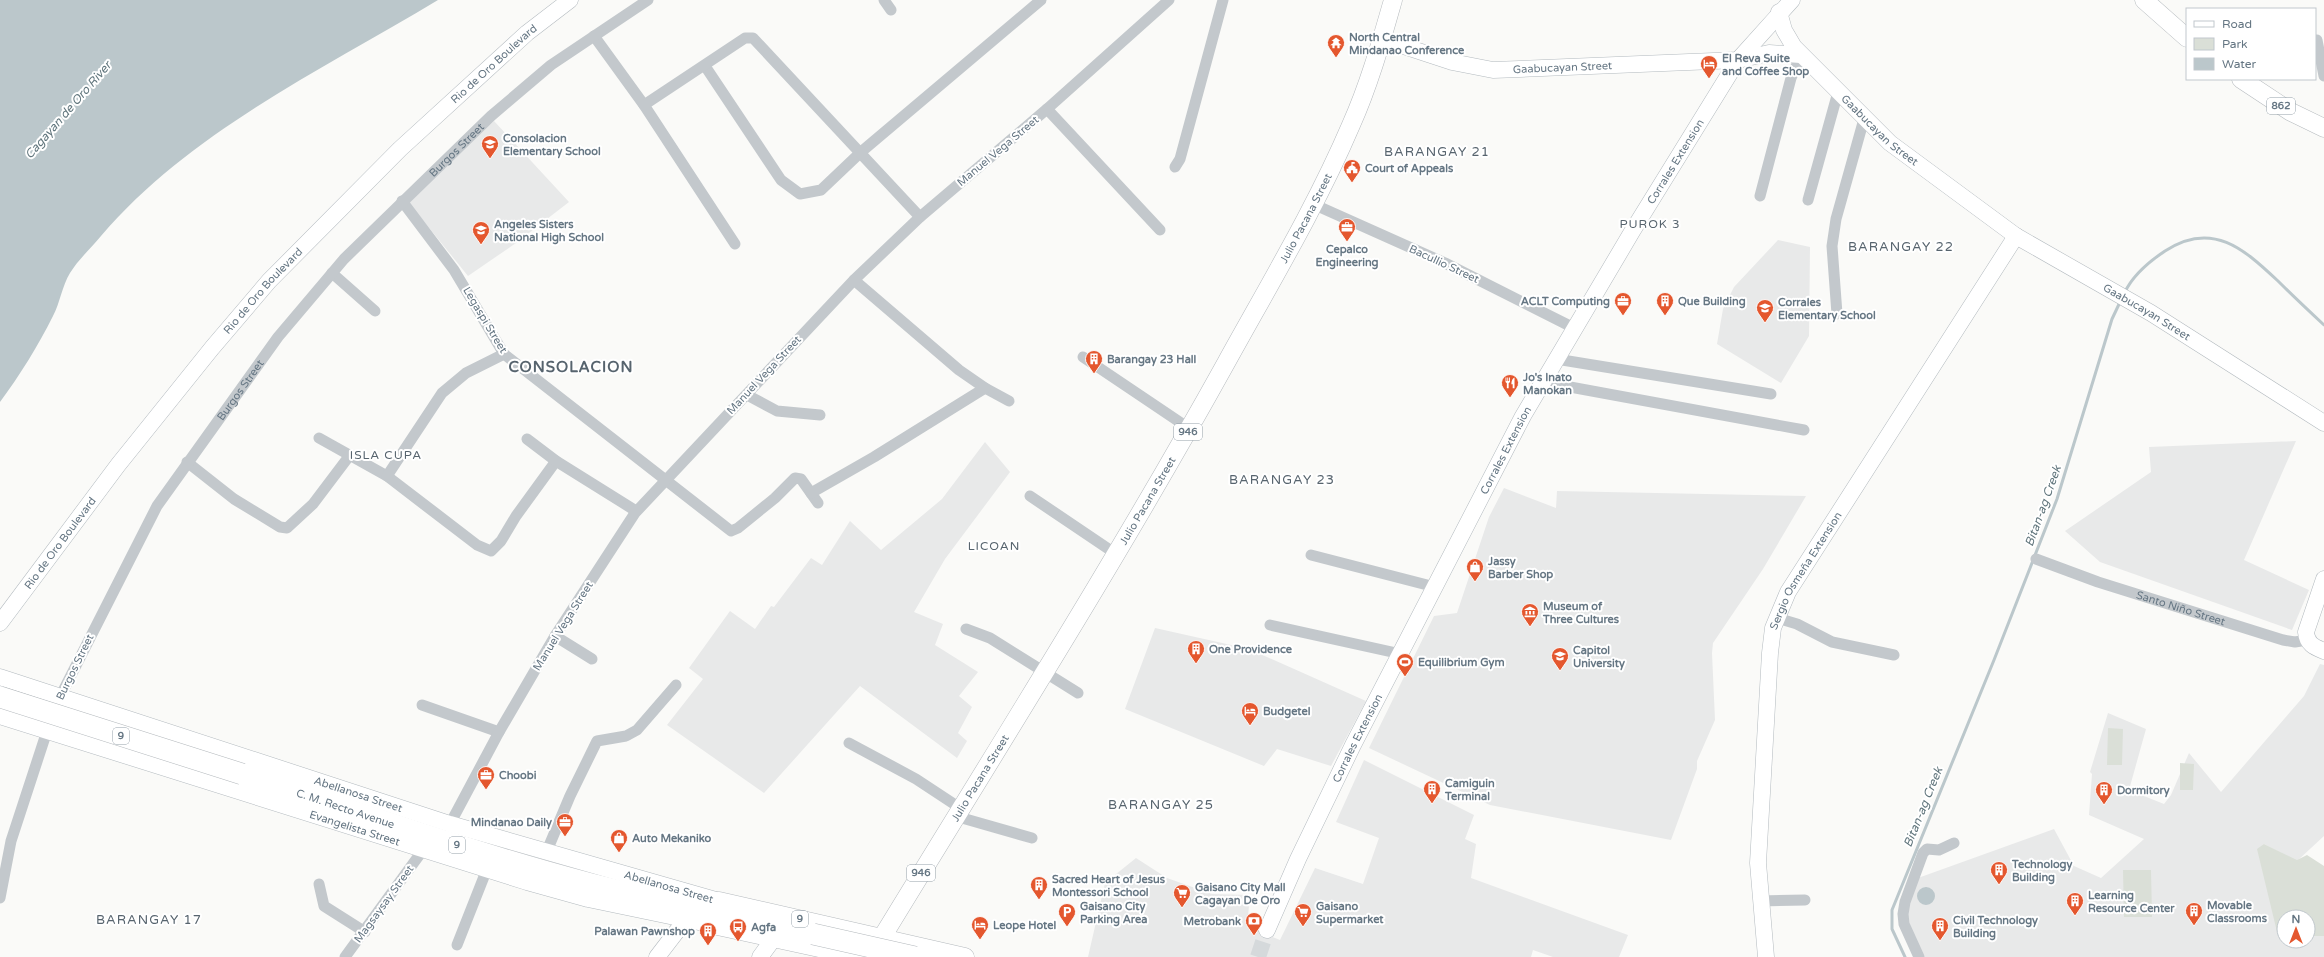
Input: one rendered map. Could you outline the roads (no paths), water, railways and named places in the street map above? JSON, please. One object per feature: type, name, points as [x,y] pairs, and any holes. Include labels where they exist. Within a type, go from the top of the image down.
[{"type":"highway","name":"C. M. Recto Avenue","points":[[0,697],[242,774],[439,839],[690,914],[820,946],[915,957]]},
{"type":"main road","name":"Julio Pacana Street","points":[[870,957],[1044,673],[1190,429],[1313,204],[1351,127],[1382,39],[1393,0]]},
{"type":"main road","points":[[2150,2],[2186,37]]},
{"type":"main road","name":"862","points":[[2243,80],[2291,112],[2324,128]]},
{"type":"main road","name":"9","points":[[690,914],[719,901],[965,957]]},
{"type":"main road","name":"C. M. Recto Avenue","points":[[690,914],[713,925],[820,946],[862,957]]},
{"type":"street","name":"Rio de Oro Boulevard","points":[[0,623],[118,466],[212,348],[268,281],[400,149],[527,33],[570,0]]},
{"type":"street","name":"Burgos Street","points":[[0,898],[11,841],[46,731],[60,697],[148,522],[187,462],[278,337],[344,259],[491,116],[551,65],[648,0]]},
{"type":"street","points":[[884,0],[891,10]]},
{"type":"street","points":[[705,66],[781,180],[800,194],[821,190],[860,152],[1041,0]]},
{"type":"street","name":"Manuel Vega Street","points":[[450,824],[499,732],[555,636],[636,511],[854,280],[920,217],[1047,109],[1168,0]]},
{"type":"street","points":[[1175,167],[1180,159],[1223,0]]},
{"type":"street","name":"Corrales Extension","points":[[1267,930],[1305,845],[1400,654],[1511,438],[1574,328],[1738,60],[1779,12],[1792,0]]},
{"type":"street","points":[[1760,196],[1791,78],[1801,55],[1788,38],[1779,12]]},
{"type":"street","points":[[594,36],[644,105],[735,244]]},
{"type":"street","points":[[644,105],[705,66],[745,38],[753,38],[920,217]]},
{"type":"street","name":"Gaabucayan Street","points":[[1382,39],[1452,62],[1493,70],[1738,60],[1769,53],[1801,55],[1864,119],[1890,143],[2016,236],[2151,313],[2324,423]]},
{"type":"street","points":[[2319,43],[2324,76]]},
{"type":"street","points":[[1808,200],[1838,92]]},
{"type":"street","points":[[1047,109],[1160,230]]},
{"type":"street","points":[[1837,314],[1832,246],[1836,219],[1864,119]]},
{"type":"street","name":"Legaspi Street","points":[[402,201],[454,270],[504,354],[664,480],[732,531],[738,528],[775,498],[795,478],[801,479],[811,493]]},
{"type":"street","name":"Bacullio Street","points":[[1313,204],[1445,263],[1574,328]]},
{"type":"street","name":"Sergio Osmeña Extension","points":[[1766,957],[1760,901],[1758,863],[1771,638],[1788,592],[2016,236]]},
{"type":"street","points":[[332,273],[375,311]]},
{"type":"street","points":[[854,280],[959,370],[985,388],[1009,401]]},
{"type":"street","points":[[387,476],[442,394],[466,373],[504,354]]},
{"type":"street","points":[[1083,357],[1190,429]]},
{"type":"street","points":[[1556,359],[1771,394]]},
{"type":"street","points":[[1543,382],[1804,430]]},
{"type":"street","points":[[818,502],[811,493],[874,457],[985,388]]},
{"type":"street","points":[[747,395],[777,411],[820,414]]},
{"type":"street","points":[[319,438],[387,476],[477,545],[491,551],[501,541],[516,516],[556,461]]},
{"type":"street","points":[[527,440],[556,461],[636,511]]},
{"type":"street","points":[[187,462],[234,499],[280,527],[287,528],[313,504],[350,455]]},
{"type":"street","points":[[1030,496],[1116,554]]},
{"type":"street","points":[[1311,556],[1435,587]]},
{"type":"street","name":"Santo Niño Street","points":[[2036,559],[2098,582],[2283,640],[2295,642],[2307,640]]},
{"type":"street","points":[[2324,579],[2306,628],[2307,640],[2312,646],[2324,651]]},
{"type":"street","points":[[1778,618],[1797,624],[1832,642],[1894,655]]},
{"type":"street","points":[[1270,625],[1400,654]]},
{"type":"street","points":[[966,629],[990,638],[1078,693]]},
{"type":"street","points":[[555,636],[592,659]]},
{"type":"street","name":"Abellanosa Street","points":[[0,677],[450,824],[546,853],[719,901]]},
{"type":"street","points":[[546,853],[570,796],[597,741],[626,736],[637,730],[676,685]]},
{"type":"street","points":[[422,705],[499,732]]},
{"type":"street","name":"Evangelista Street","points":[[0,716],[423,850],[588,899],[690,914]]},
{"type":"street","points":[[849,743],[916,780],[958,812],[1032,838]]},
{"type":"street","points":[[1918,957],[1904,924],[1905,902],[1923,853],[1927,849],[1939,850],[1954,844]]},
{"type":"street","name":"Magsaysay Street","points":[[345,957],[365,932],[423,850]]},
{"type":"street","points":[[457,945],[487,869]]},
{"type":"street","points":[[319,884],[324,906],[365,932]]},
{"type":"street","points":[[1760,901],[1805,900]]},
{"type":"street","points":[[658,957],[690,914]]},
{"type":"street","points":[[760,957],[774,938]]},
{"type":"water","name":"Cagayan de Oro River","points":[[0,0],[438,0],[260,105],[175,165],[137,199],[101,236],[73,268],[65,283],[55,311],[41,338],[22,371],[0,402]]},
{"type":"water","points":[[1922,887],[1930,887],[1935,892],[1933,903],[1930,905],[1922,905],[1917,900],[1917,892]]},
{"type":"waterway","name":"Bitan-ag Creek","points":[[2125,292],[2142,269],[2165,251],[2182,242],[2198,238],[2212,238],[2226,242],[2253,258],[2324,325]]},
{"type":"waterway","name":"Bitan-ag Creek","points":[[1905,957],[1892,929],[1892,910],[1994,660],[2057,499],[2112,319],[2121,300]]},
{"type":"tunnel","points":[[1258,957],[1267,930]]},
{"type":"place","name":"North Central Mindanao Conference","points":[[1336,58]]},
{"type":"place","name":"El Reva Suite and Coffee Shop","points":[[1709,79]]},
{"type":"place","name":"Consolacion Elementary School","points":[[490,159]]},
{"type":"place","name":"Court of Appeals","points":[[1352,183]]},
{"type":"place","name":"Cepalco Engineering","points":[[1347,242]]},
{"type":"place","name":"Angeles Sisters National High School","points":[[481,245]]},
{"type":"place","name":"ACLT Computing","points":[[1623,316]]},
{"type":"place","name":"Que Building","points":[[1665,316]]},
{"type":"place","name":"Corrales Elementary School","points":[[1765,323]]},
{"type":"place","name":"Barangay 23 Hall","points":[[1094,374]]},
{"type":"place","name":"Jo's Inato Manokan","points":[[1510,398]]},
{"type":"place","name":"Jassy Barber Shop","points":[[1475,582]]},
{"type":"place","name":"Museum of Three Cultures","points":[[1530,627]]},
{"type":"place","name":"One Providence","points":[[1196,664]]},
{"type":"place","name":"Capitol University","points":[[1560,671]]},
{"type":"place","name":"Equilibrium Gym","points":[[1405,677]]},
{"type":"place","name":"Budgetel","points":[[1250,726]]},
{"type":"place","name":"Choobi","points":[[486,790]]},
{"type":"place","name":"Camiguin Terminal","points":[[1432,804]]},
{"type":"place","name":"Dormitory","points":[[2104,805]]},
{"type":"place","name":"Mindanao Daily","points":[[565,837]]},
{"type":"place","name":"Auto Mekaniko","points":[[619,853]]},
{"type":"place","name":"Technology Building","points":[[1999,885]]},
{"type":"place","name":"Sacred Heart of Jesus Montessori School","points":[[1039,900]]},
{"type":"place","name":"Gaisano City Mall Cagayan De Oro","points":[[1182,908]]},
{"type":"place","name":"Learning Resource Center","points":[[2075,916]]},
{"type":"place","name":"Movable Classrooms","points":[[2194,926]]},
{"type":"place","name":"Gaisano City Parking Area","points":[[1067,927]]},
{"type":"place","name":"Gaisano Supermarket","points":[[1303,927]]},
{"type":"place","name":"Metrobank","points":[[1254,936]]},
{"type":"place","name":"Leope Hotel","points":[[980,940]]},
{"type":"place","name":"Civil Technology Building","points":[[1940,941]]},
{"type":"place","name":"Agfa","points":[[738,942]]},
{"type":"place","name":"Palawan Pawnshop","points":[[708,946]]},
{"type":"district","name":"BARANGAY 21","points":[[1437,152]]},
{"type":"district","name":"PUROK 3","points":[[1650,224]]},
{"type":"district","name":"BARANGAY 22","points":[[1901,247]]},
{"type":"district","name":"CONSOLACION","points":[[571,367]]},
{"type":"district","name":"ISLA CUPA","points":[[386,455]]},
{"type":"district","name":"BARANGAY 23","points":[[1282,480]]},
{"type":"district","name":"LICOAN","points":[[994,546]]},
{"type":"district","name":"BARANGAY 25","points":[[1161,805]]},
{"type":"district","name":"BARANGAY 17","points":[[149,920]]}]
